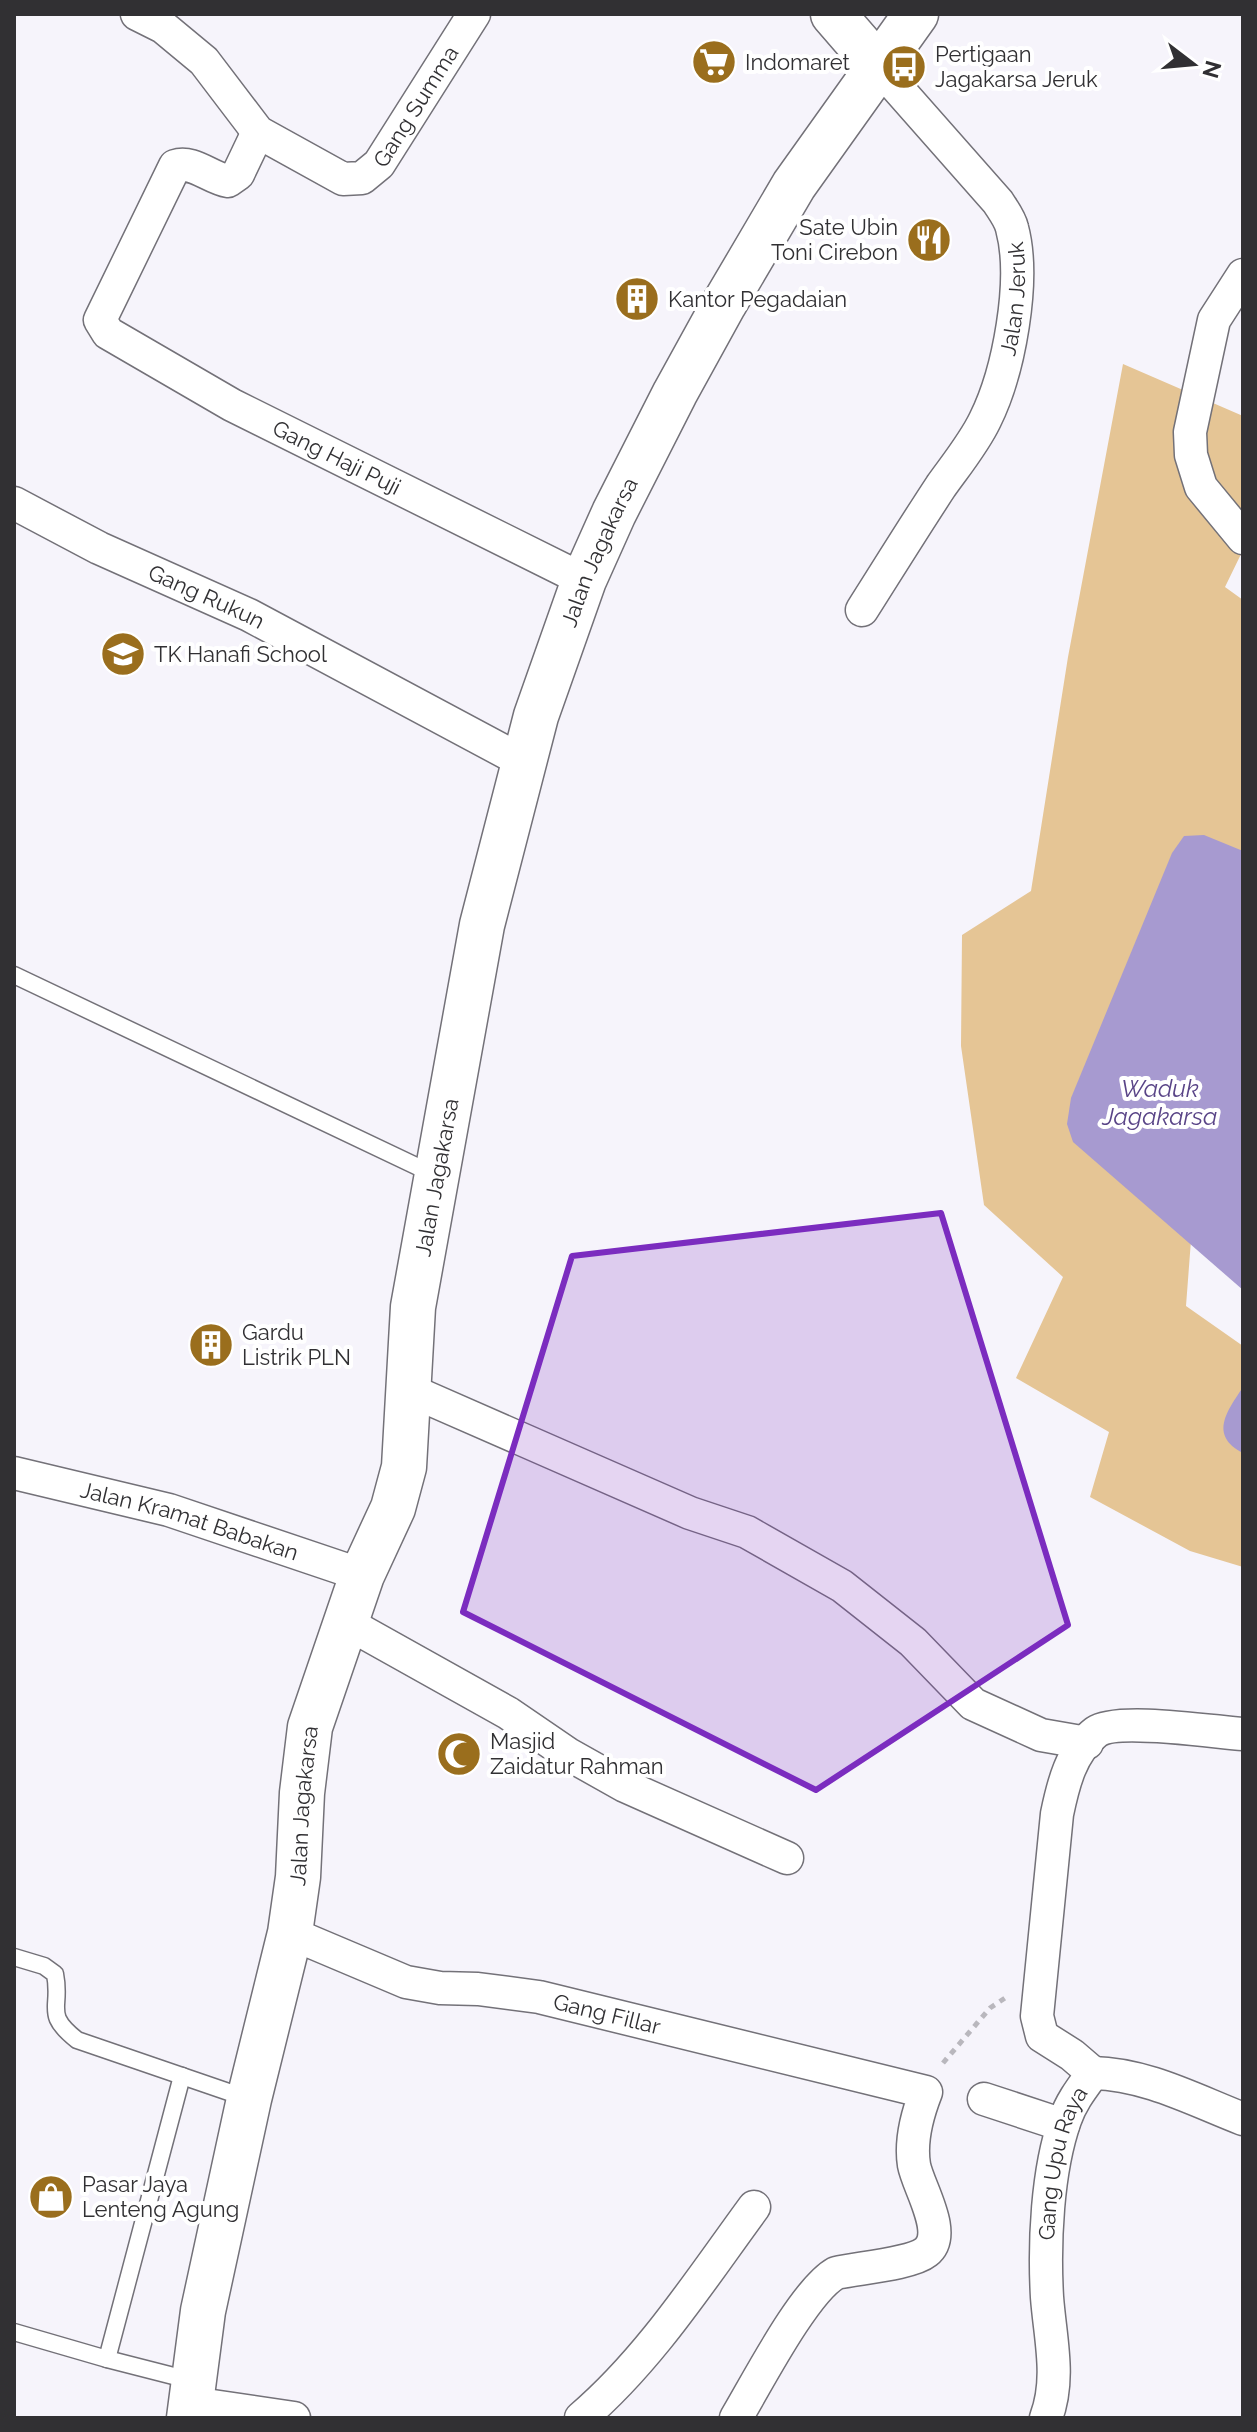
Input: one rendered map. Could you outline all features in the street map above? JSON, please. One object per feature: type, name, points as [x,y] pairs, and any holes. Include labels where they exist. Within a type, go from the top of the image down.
[{"type":"main road","name":"Jalan Jeruk","points":[[833,14],[878,66]]},
{"type":"main road","name":"Jalan Jagakarsa","points":[[192,2401],[203,2311],[249,2099],[290,1933],[298,1877],[302,1793],[310,1727],[362,1575],[393,1508],[404,1467],[413,1307],[482,925],[522,761],[584,580],[634,473],[724,304],[794,185],[916,14]]},
{"type":"street","points":[[137,14],[163,27],[204,61],[258,132]]},
{"type":"street","name":"Gang Summa","points":[[258,132],[343,179],[362,178],[379,164],[474,14]]},
{"type":"street","name":"Jalan Jeruk","points":[[862,610],[985,420],[1005,368],[1016,285],[1012,226],[1005,213],[878,66]]},
{"type":"street","name":"Gang Haji Puji","points":[[258,132],[238,174],[228,181],[215,179],[183,163],[175,166],[100,320],[108,333],[232,405],[584,580]]},
{"type":"street","points":[[1243,275],[1214,320],[1190,432],[1191,455],[1201,487],[1243,538]]},
{"type":"street","name":"Gang Rukun","points":[[14,503],[99,548],[249,615],[522,761]]},
{"type":"street","points":[[407,1389],[690,1513],[747,1532],[842,1586],[913,1642],[973,1704],[1041,1735],[1087,1743]]},
{"type":"street","name":"Jalan Kramat Babakan","points":[[14,1473],[169,1510],[362,1575]]},
{"type":"street","points":[[347,1623],[508,1713],[615,1781],[787,1858]]},
{"type":"street","points":[[1093,2073],[1072,2055],[1049,2042],[1038,2029],[1060,1801],[1074,1760],[1097,1731],[1113,1726],[1243,1734]]},
{"type":"street","name":"Gang Fillar","points":[[290,1933],[406,1982],[539,1997],[926,2092]]},
{"type":"street","name":"Gang Upu Raya","points":[[1046,2418],[1054,2389],[1047,2297],[1050,2202],[1063,2125],[1074,2098],[1093,2073],[1117,2073],[1243,2119]]},
{"type":"street","points":[[736,2418],[797,2318],[826,2279],[836,2273],[911,2258],[926,2252],[933,2245],[936,2232],[914,2165],[913,2135],[926,2092]]},
{"type":"street","points":[[984,2099],[1063,2125]]},
{"type":"street","points":[[581,2418],[627,2373],[667,2325],[754,2207]]},
{"type":"street","points":[[192,2401],[294,2418]]},
{"type":"lane","points":[[14,975],[436,1176]]},
{"type":"lane","points":[[14,1957],[44,1966],[55,1974],[55,2016],[63,2029],[77,2040],[249,2099]]},
{"type":"lane","points":[[107,2359],[182,2076]]},
{"type":"lane","points":[[14,2332],[107,2359],[192,2401]]},
{"type":"path","points":[[926,2092],[949,2054],[990,2008],[1044,1969]]},
{"type":"highlighted area","points":[[941,1213],[1068,1625],[816,1790],[463,1612],[572,1256]]},
{"type":"shaded area","points":[[1123,364],[1243,416],[1243,550],[1225,587],[1243,600],[1243,1120],[1193,1214],[1186,1306],[1243,1346],[1243,1567],[1190,1551],[1090,1497],[1109,1432],[1016,1378],[1063,1277],[984,1205],[961,1046],[962,935],[1031,891],[1068,657]]},
{"type":"water","name":"Waduk Jagakarsa","points":[[1204,835],[1243,851],[1243,1290],[1073,1142],[1067,1124],[1071,1098],[1172,853],[1184,836]]},
{"type":"water","points":[[1243,1387],[1243,1453],[1226,1438],[1224,1422]]},
{"type":"place","name":"Indomaret","points":[[714,62]]},
{"type":"place","name":"Pertigaan Jagakarsa Jeruk","points":[[904,67]]},
{"type":"place","name":"Sate Ubin Toni Cirebon","points":[[929,240]]},
{"type":"place","name":"Kantor Pegadaian","points":[[637,299]]},
{"type":"place","name":"TK Hanafi School","points":[[123,654]]},
{"type":"place","name":"Gardu Listrik PLN","points":[[211,1345]]},
{"type":"place","name":"Masjid Zaidatur Rahman","points":[[459,1754]]},
{"type":"place","name":"Pasar Jaya Lenteng Agung","points":[[51,2197]]}]
